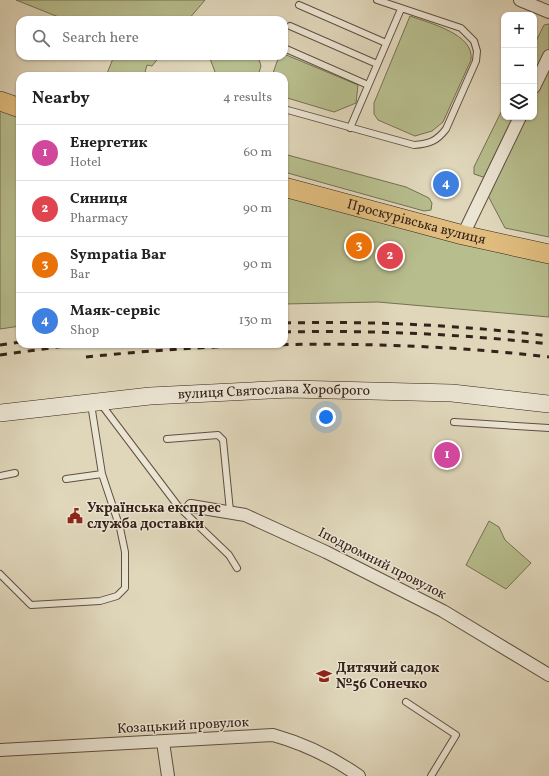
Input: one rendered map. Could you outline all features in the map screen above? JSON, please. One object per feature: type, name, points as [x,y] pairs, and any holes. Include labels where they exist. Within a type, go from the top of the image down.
[{"type":"main road","points":[[0,101],[16,107]]},
{"type":"main road","name":"Проскурівська вулиця","points":[[288,188],[463,235],[549,254]]},
{"type":"main road","name":"вулиця Святослава Хороброго","points":[[0,413],[95,402],[205,393],[298,389],[452,393],[549,404]]},
{"type":"street","points":[[520,0],[549,12]]},
{"type":"street","points":[[535,84],[549,56]]},
{"type":"street","points":[[463,235],[519,120]]},
{"type":"street","name":"Іподромний провулок","points":[[191,506],[230,511],[245,515],[326,552],[442,611],[549,675]]},
{"type":"street","name":"Козацький провулок","points":[[0,750],[273,735],[296,741],[324,754],[355,775]]},
{"type":"street","points":[[163,742],[168,776]]},
{"type":"lane","points":[[288,110],[414,145],[435,141],[446,129],[476,62],[477,51],[474,41],[461,28],[377,0]]},
{"type":"lane","points":[[299,5],[386,44]]},
{"type":"lane","points":[[350,128],[401,9]]},
{"type":"lane","points":[[290,26],[378,64]]},
{"type":"lane","points":[[288,50],[368,85]]},
{"type":"lane","points":[[0,574],[31,605],[100,601],[117,596],[125,588],[125,552],[120,528],[102,474],[95,402]]},
{"type":"lane","points":[[95,402],[178,506],[229,555],[238,568]]},
{"type":"lane","points":[[454,422],[549,428]]},
{"type":"lane","points":[[167,439],[218,435],[224,440],[230,511]]},
{"type":"lane","points":[[0,476],[15,474]]},
{"type":"lane","points":[[66,478],[102,474]]},
{"type":"lane","points":[[178,506],[191,506]]},
{"type":"lane","points":[[406,702],[456,734],[431,776]]},
{"type":"green space","points":[[16,0],[205,0],[191,16],[56,16]]},
{"type":"green space","points":[[410,16],[439,26],[458,36],[466,43],[470,51],[471,60],[443,122],[432,131],[415,136],[378,120],[374,114],[374,103]]},
{"type":"green space","points":[[549,24],[549,237],[505,228],[485,190],[491,176],[483,177],[474,174],[474,167],[501,112],[501,120],[537,120],[537,39],[544,25]]},
{"type":"green space","points":[[288,56],[358,85],[356,103],[334,112],[288,98],[288,72],[273,72],[278,60],[288,60]]},
{"type":"green space","points":[[112,60],[157,60],[152,66],[147,65],[145,72],[108,72]]},
{"type":"green space","points":[[210,60],[259,60],[261,66],[259,72],[215,72]]},
{"type":"green space","points":[[0,107],[16,113],[16,327],[0,329]]},
{"type":"green space","points":[[288,155],[406,187],[429,198],[432,203],[431,210],[424,211],[288,173]]},
{"type":"green space","points":[[288,194],[549,260],[549,317],[378,302],[288,304]]},
{"type":"green space","points":[[489,521],[499,527],[505,540],[531,563],[506,589],[466,565]]},
{"type":"railway","points":[[288,323],[417,325],[483,329],[549,336]]},
{"type":"railway","points":[[288,332],[416,334],[549,344]]},
{"type":"railway","points":[[0,345],[16,343]]},
{"type":"railway","points":[[288,345],[433,347],[549,357]]},
{"type":"railway","points":[[0,355],[50,348]]},
{"type":"railway","points":[[86,357],[202,348]]},
{"type":"place","name":"Маяк-сервіс","points":[[446,184]]},
{"type":"place","name":"Sympatia Bar","points":[[359,246]]},
{"type":"place","name":"Синиця","points":[[390,256]]},
{"type":"place","name":"Енергетик","points":[[447,455]]},
{"type":"place","name":"Українська експрес служба доставки","points":[[75,516]]},
{"type":"place","name":"Дитячий садок №56 Сонечко","points":[[324,676]]}]
